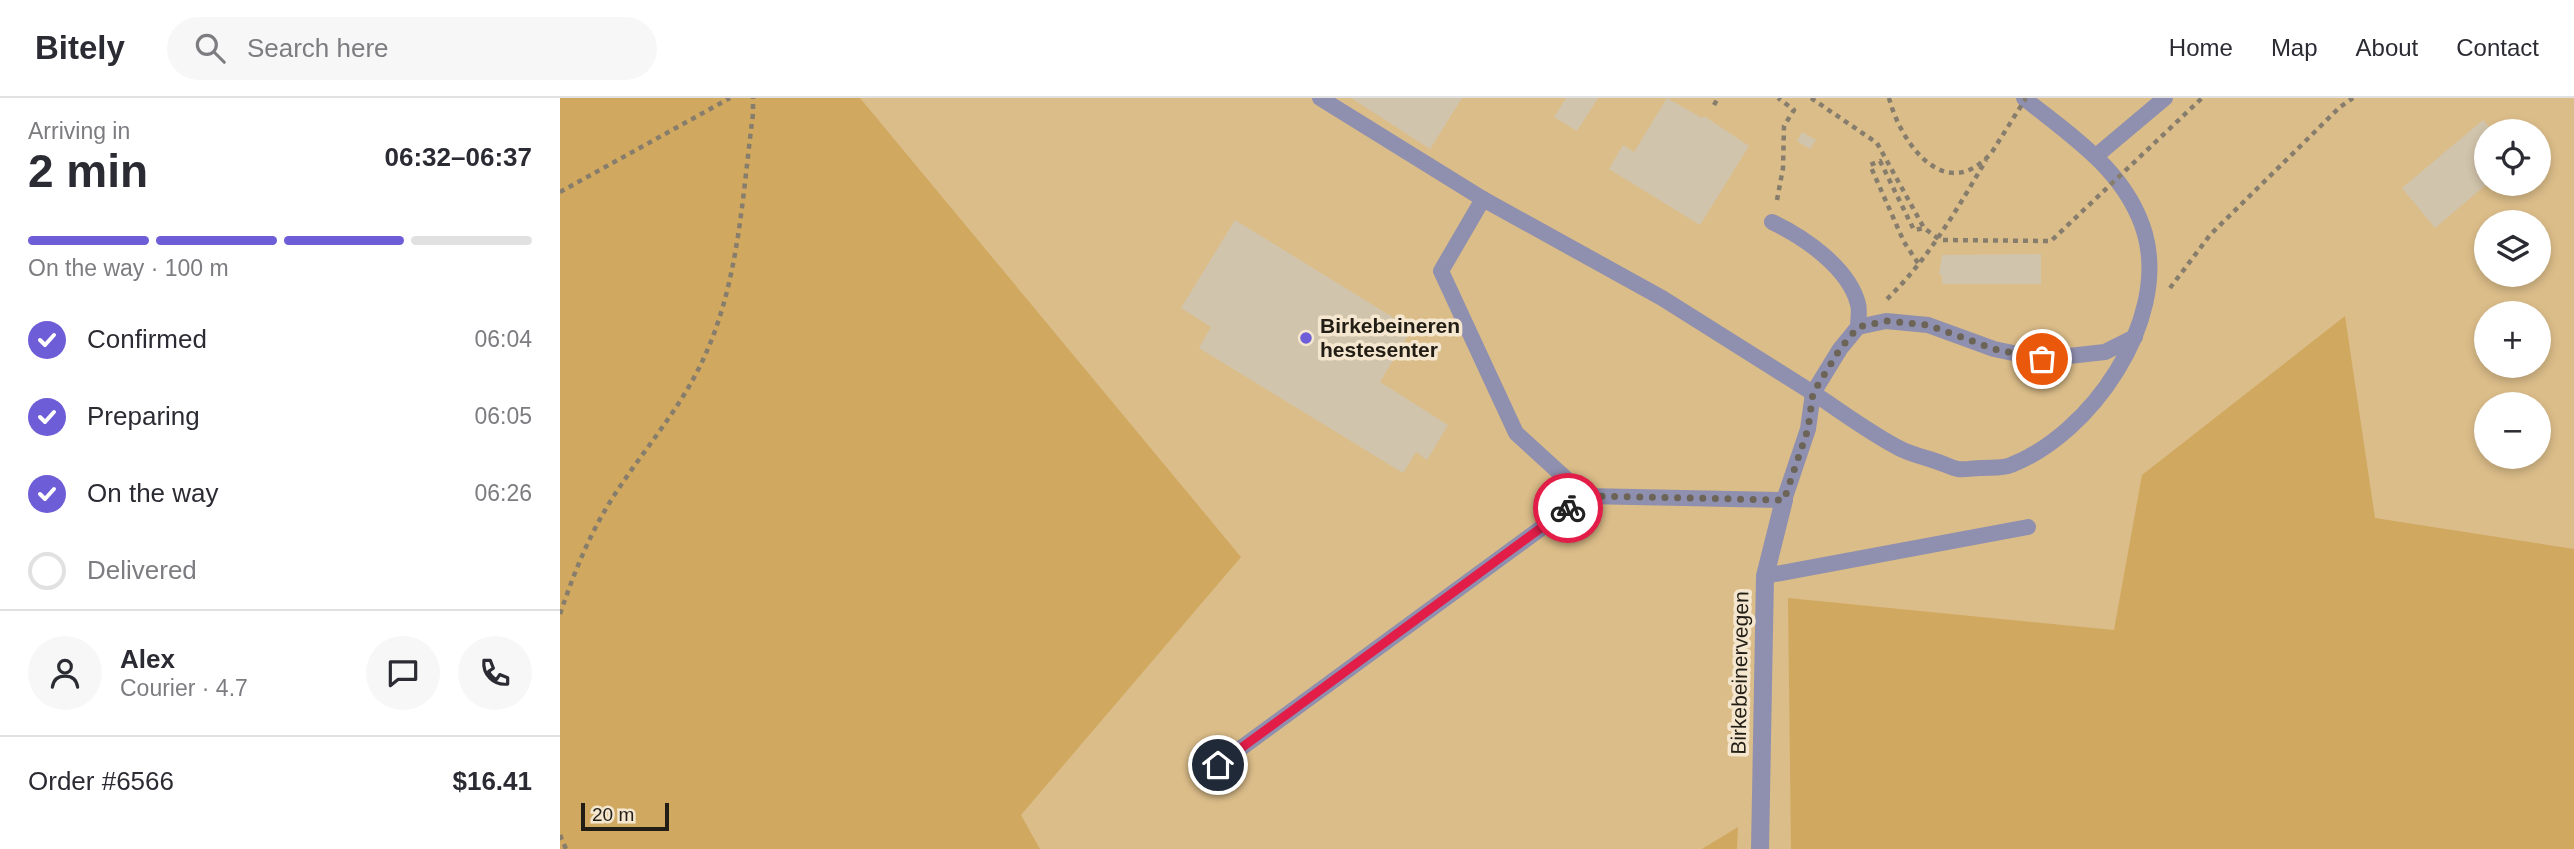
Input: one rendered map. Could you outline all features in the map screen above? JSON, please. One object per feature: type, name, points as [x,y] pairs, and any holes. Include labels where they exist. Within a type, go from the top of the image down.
[{"type":"street","name":"Birkebeinervegen","points":[[1759,849],[1765,576],[1784,500]]},
{"type":"lane","points":[[1320,98],[1483,199],[1662,298],[1903,450],[1959,469],[2009,466],[2046,447],[2086,411],[2120,368],[2135,337],[2147,301],[2146,236],[2133,201],[2096,156],[2025,98]]},
{"type":"lane","points":[[2096,156],[2165,98]]},
{"type":"lane","points":[[1483,199],[1441,271],[1516,433],[1585,496]]},
{"type":"lane","points":[[1772,222],[1792,231],[1824,256],[1849,282],[1858,305],[1858,327]]},
{"type":"lane","points":[[1218,765],[1585,496],[1784,500],[1808,429],[1813,393],[1840,349],[1858,327],[1886,321],[1928,325],[1994,349],[2042,359],[2105,352],[2135,337]]},
{"type":"lane","points":[[1765,576],[2028,527]]},
{"type":"path","points":[[560,192],[730,98]]},
{"type":"path","points":[[560,614],[589,541],[609,503],[688,388],[702,361],[733,276],[753,114],[752,98]]},
{"type":"path","points":[[1714,105],[1718,98]]},
{"type":"path","points":[[1772,222],[1783,167],[1784,126],[1794,110],[1778,98]]},
{"type":"path","points":[[1811,98],[1877,143],[1924,228],[1940,240],[2051,241],[2202,98]]},
{"type":"path","points":[[1889,98],[1905,137],[1919,156],[1933,167],[1947,173],[1962,172],[1986,160]]},
{"type":"path","points":[[1858,327],[1901,285],[1918,263],[1968,190],[2025,98]]},
{"type":"path","points":[[2340,107],[2342,98]]},
{"type":"path","points":[[2165,296],[2210,235],[2340,107],[2353,98]]},
{"type":"path","points":[[1918,263],[1904,242],[1870,165],[1880,161],[1914,230],[1924,228]]},
{"type":"path","points":[[560,835],[566,849]]},
{"type":"shaded area","points":[[560,98],[2574,98],[2574,849],[560,849]]},
{"type":"shaded area","points":[[560,98],[860,98],[1241,557],[1021,815],[1040,849],[560,849]]},
{"type":"shaded area","points":[[2345,316],[2375,518],[2574,549],[2574,849],[1791,849],[1788,598],[2114,630],[2142,475]]},
{"type":"shaded area","points":[[1738,827],[1737,849],[1702,849]]},
{"type":"building","points":[[1351,98],[1462,98],[1430,149]]},
{"type":"building","points":[[1566,98],[1598,98],[1577,131],[1554,117]]},
{"type":"building","points":[[1667,98],[1702,118],[1704,116],[1749,146],[1700,225],[1609,169],[1623,145],[1634,152]]},
{"type":"building","points":[[2474,128],[2474,195],[2435,228],[2402,188]]},
{"type":"building","points":[[1802,132],[1816,140],[1810,149],[1797,141]]},
{"type":"building","name":"Birkebeineren hestesenter","points":[[1235,220],[1412,329],[1380,382],[1448,425],[1427,460],[1416,452],[1403,473],[1199,348],[1211,327],[1181,308]]},
{"type":"building","points":[[2041,254],[2041,284],[1942,284],[1942,275],[1939,275],[1942,255]]},
{"type":"way so far","points":[[1568,508],[1585,496],[1784,500],[1808,429],[1813,393],[1840,349],[1858,327],[1886,321],[1928,325],[1994,349],[2042,359]]},
{"type":"place","name":"Birkebeineren hestesenter","points":[[1306,338]]},
{"type":"route","points":[[1218,765],[1568,508]]}]
